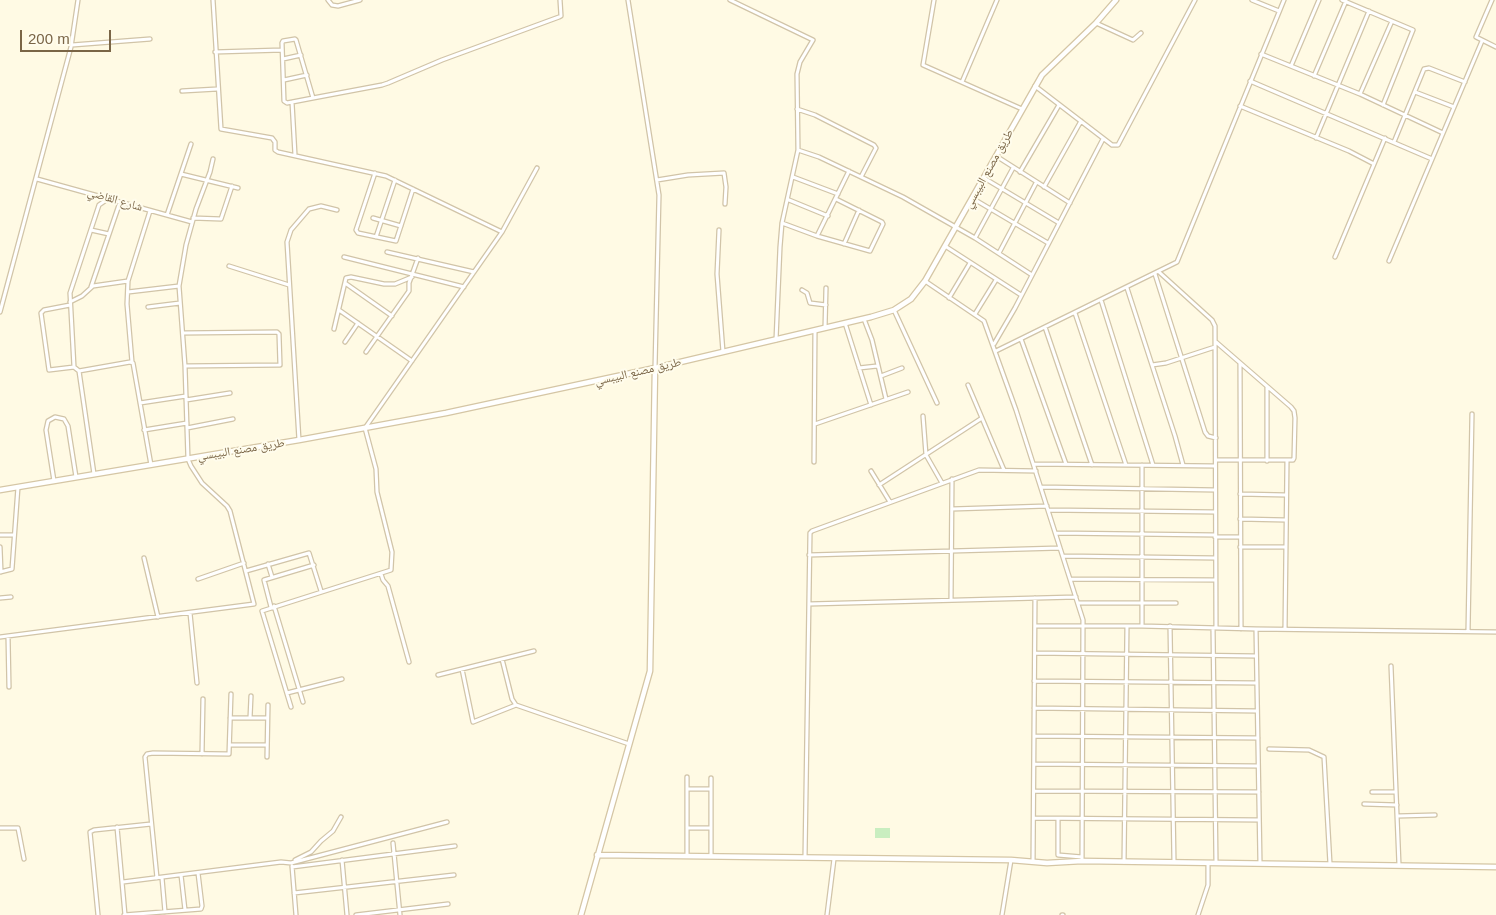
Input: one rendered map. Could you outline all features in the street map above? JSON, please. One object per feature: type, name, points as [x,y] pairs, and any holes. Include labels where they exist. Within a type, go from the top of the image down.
[{"type":"street","points":[[0,312],[72,45],[78,0]]},
{"type":"street","points":[[213,0],[217,89],[221,129],[272,138],[275,142],[276,151],[375,173],[395,180],[502,232]]},
{"type":"street","points":[[328,0],[330,4],[335,6],[360,0]]},
{"type":"street","points":[[314,98],[295,39],[282,42],[284,101],[287,103],[314,98],[388,83],[442,60],[559,17],[561,16],[560,0]]},
{"type":"street","points":[[581,915],[650,665],[659,200],[628,0]]},
{"type":"street","points":[[730,0],[813,40],[800,62],[797,85],[798,150],[782,223],[776,340]]},
{"type":"street","points":[[934,0],[923,64],[1022,110]]},
{"type":"street","points":[[962,82],[997,0]]},
{"type":"street","name":"طريق مصنع البيبسي","points":[[0,490],[299,440],[446,413],[655,368],[864,319],[894,310],[911,299],[925,281],[1035,86],[1048,69],[1096,23],[1116,0]]},
{"type":"street","points":[[1035,86],[1103,139],[1112,145],[1118,145],[1195,0]]},
{"type":"street","points":[[1252,0],[1279,11]]},
{"type":"street","points":[[996,351],[1175,264],[1180,256],[1284,0]]},
{"type":"street","points":[[1291,66],[1319,0]]},
{"type":"street","points":[[1492,0],[1475,35],[1482,41],[1496,47]]},
{"type":"street","points":[[1314,76],[1344,1],[1369,11],[1414,31],[1383,105]]},
{"type":"street","points":[[1316,138],[1369,11]]},
{"type":"street","points":[[1360,94],[1392,21]]},
{"type":"street","points":[[1096,23],[1133,40],[1141,33]]},
{"type":"street","points":[[72,45],[150,39]]},
{"type":"street","points":[[1389,261],[1482,41]]},
{"type":"street","points":[[215,52],[282,50]]},
{"type":"street","points":[[1261,54],[1360,94],[1443,133]]},
{"type":"street","points":[[283,59],[301,55]]},
{"type":"street","points":[[1394,142],[1424,69],[1427,68],[1465,82]]},
{"type":"street","points":[[284,80],[307,75]]},
{"type":"street","points":[[1250,81],[1432,159]]},
{"type":"street","points":[[182,91],[217,89]]},
{"type":"street","points":[[1415,92],[1454,108]]},
{"type":"street","points":[[292,102],[295,155]]},
{"type":"street","points":[[1020,172],[1059,106]]},
{"type":"street","points":[[1240,106],[1374,164]]},
{"type":"street","points":[[798,109],[874,145],[876,148],[861,177]]},
{"type":"street","points":[[1044,187],[1081,122]]},
{"type":"street","points":[[1335,257],[1385,138]]},
{"type":"street","points":[[994,345],[1103,139]]},
{"type":"street","points":[[167,215],[191,144]]},
{"type":"street","points":[[798,150],[903,196],[976,238],[1032,274]]},
{"type":"street","points":[[996,156],[1036,183],[1070,202]]},
{"type":"street","points":[[0,637],[254,604],[230,511],[202,483],[188,458],[186,366],[179,286],[181,268],[193,220],[213,159]]},
{"type":"street","points":[[976,238],[1013,167]]},
{"type":"street","points":[[291,707],[262,612],[263,610],[321,591],[391,570],[392,552],[377,492],[376,469],[365,428],[502,232],[538,168]]},
{"type":"street","points":[[817,236],[849,171]]},
{"type":"street","points":[[657,180],[721,172],[725,175],[725,204]]},
{"type":"street","points":[[375,173],[356,230],[358,232],[396,241],[413,189]]},
{"type":"street","points":[[181,174],[238,188]]},
{"type":"street","points":[[793,177],[838,194]]},
{"type":"street","points":[[984,178],[1059,223]]},
{"type":"street","name":"شارع القاضي","points":[[37,179],[150,211],[193,220],[221,219],[232,186]]},
{"type":"street","points":[[376,237],[395,180]]},
{"type":"street","points":[[999,252],[1036,183]]},
{"type":"street","points":[[74,367],[70,290],[99,205],[108,198]]},
{"type":"street","points":[[972,198],[1048,244]]},
{"type":"street","points":[[788,200],[828,216]]},
{"type":"street","points":[[782,223],[817,236],[868,251],[871,250],[882,222],[836,200]]},
{"type":"street","points":[[120,202],[91,287],[70,304],[44,310],[41,313],[49,370],[74,367],[79,370],[132,362]]},
{"type":"street","points":[[299,440],[287,242],[291,230],[312,207],[321,206],[337,210]]},
{"type":"street","points":[[844,244],[859,210]]},
{"type":"street","points":[[150,211],[128,281],[127,304],[132,362],[151,465]]},
{"type":"street","points":[[373,218],[401,226]]},
{"type":"street","points":[[91,230],[109,234]]},
{"type":"street","points":[[719,230],[717,274],[723,352]]},
{"type":"street","points":[[945,246],[1021,295]]},
{"type":"street","points":[[387,252],[474,272]]},
{"type":"street","points":[[344,258],[464,286]]},
{"type":"street","points":[[366,352],[409,291],[409,284],[418,258]]},
{"type":"street","points":[[949,298],[970,263]]},
{"type":"street","points":[[229,266],[289,285]]},
{"type":"street","points":[[1157,273],[1212,320],[1215,326],[1216,580],[1214,738],[1216,862]]},
{"type":"street","points":[[1157,273],[1206,434],[1216,438]]},
{"type":"street","points":[[334,330],[346,278],[395,284],[413,275]]},
{"type":"street","points":[[975,314],[996,280]]},
{"type":"street","points":[[91,287],[128,281]]},
{"type":"street","points":[[925,281],[984,321],[994,345],[1034,464],[1078,603],[1084,626],[1082,859]]},
{"type":"street","points":[[345,283],[392,316]]},
{"type":"street","points":[[128,292],[179,286]]},
{"type":"street","points":[[825,328],[826,288]]},
{"type":"street","points":[[1127,288],[1176,436],[1183,465]]},
{"type":"street","points":[[802,290],[807,293],[810,303],[826,305]]},
{"type":"street","points":[[1101,300],[1153,465]]},
{"type":"street","points":[[148,307],[180,303]]},
{"type":"street","points":[[339,310],[412,360]]},
{"type":"street","points":[[894,310],[937,403]]},
{"type":"street","points":[[1075,313],[1126,465]]},
{"type":"street","points":[[864,319],[872,340],[886,399]]},
{"type":"street","points":[[344,342],[358,322]]},
{"type":"street","points":[[845,323],[871,405]]},
{"type":"street","points":[[1045,327],[1092,465]]},
{"type":"street","points":[[814,462],[815,330]]},
{"type":"street","points":[[183,333],[277,332],[279,334],[280,365],[186,366]]},
{"type":"street","points":[[1021,339],[1066,464]]},
{"type":"street","points":[[1216,341],[1294,411],[1293,460],[1216,460]]},
{"type":"street","points":[[1152,365],[1162,364],[1216,347]]},
{"type":"street","points":[[1240,363],[1241,628]]},
{"type":"street","points":[[859,368],[877,366]]},
{"type":"street","points":[[881,376],[902,368]]},
{"type":"street","points":[[79,370],[94,474]]},
{"type":"street","points":[[968,385],[1004,470]]},
{"type":"street","points":[[1267,387],[1267,461]]},
{"type":"street","points":[[815,424],[908,392]]},
{"type":"street","points":[[140,403],[230,393]]},
{"type":"street","points":[[1468,631],[1472,414]]},
{"type":"street","points":[[923,416],[926,455],[942,483]]},
{"type":"street","points":[[54,481],[46,430],[48,421],[55,417],[64,419],[68,426],[76,477]]},
{"type":"street","points":[[879,485],[982,418]]},
{"type":"street","points":[[144,430],[233,419]]},
{"type":"street","points":[[1285,629],[1286,461]]},
{"type":"street","points":[[1034,464],[1216,466]]},
{"type":"street","points":[[1142,465],[1142,626]]},
{"type":"street","points":[[806,858],[808,604],[811,532],[979,470],[1036,471]]},
{"type":"street","points":[[871,471],[890,502]]},
{"type":"street","points":[[951,600],[952,479]]},
{"type":"street","points":[[1041,486],[1216,490]]},
{"type":"street","points":[[0,546],[1,572],[12,569],[18,487]]},
{"type":"street","points":[[1240,494],[1286,495]]},
{"type":"street","points":[[952,509],[1048,508],[1215,512]]},
{"type":"street","points":[[1240,519],[1285,520]]},
{"type":"street","points":[[1056,533],[1240,537]]},
{"type":"street","points":[[0,535],[15,535]]},
{"type":"street","points":[[1240,546],[1285,546]]},
{"type":"street","points":[[809,555],[1060,548]]},
{"type":"street","points":[[246,571],[307,553],[310,554],[321,591]]},
{"type":"street","points":[[1063,556],[1215,558]]},
{"type":"street","points":[[144,558],[158,617]]},
{"type":"street","points":[[198,579],[244,563]]},
{"type":"street","points":[[268,564],[272,577]]},
{"type":"street","points":[[303,702],[264,582],[266,579],[314,565]]},
{"type":"street","points":[[381,574],[388,586],[410,662]]},
{"type":"street","points":[[1070,579],[1216,580]]},
{"type":"street","points":[[0,598],[11,597]]},
{"type":"street","points":[[808,604],[1076,597]]},
{"type":"street","points":[[1033,862],[1035,598]]},
{"type":"street","points":[[1078,603],[1176,603]]},
{"type":"street","points":[[190,613],[197,684]]},
{"type":"street","points":[[1035,626],[1170,626],[1496,632]]},
{"type":"street","points":[[1124,862],[1127,626]]},
{"type":"street","points":[[1170,626],[1174,862]]},
{"type":"street","points":[[1256,629],[1260,863]]},
{"type":"street","points":[[8,636],[9,687]]},
{"type":"street","points":[[438,675],[534,651]]},
{"type":"street","points":[[1034,653],[1256,656]]},
{"type":"street","points":[[502,659],[512,699],[516,705],[629,744]]},
{"type":"street","points":[[1391,666],[1399,865]]},
{"type":"street","points":[[462,669],[473,722],[516,705]]},
{"type":"street","points":[[287,693],[342,679]]},
{"type":"street","points":[[1034,681],[1257,683]]},
{"type":"street","points":[[157,878],[145,757],[147,754],[153,753],[227,755],[230,751],[230,694]]},
{"type":"street","points":[[250,696],[250,718]]},
{"type":"street","points":[[202,698],[202,754]]},
{"type":"street","points":[[267,757],[268,705]]},
{"type":"street","points":[[1034,708],[1257,711]]},
{"type":"street","points":[[230,718],[267,718]]},
{"type":"street","points":[[1034,736],[1258,738]]},
{"type":"street","points":[[230,745],[267,745]]},
{"type":"street","points":[[1269,748],[1308,750],[1324,757],[1330,864]]},
{"type":"street","points":[[1034,764],[1258,766]]},
{"type":"street","points":[[687,777],[687,856]]},
{"type":"street","points":[[711,778],[711,856]]},
{"type":"street","points":[[687,789],[711,789]]},
{"type":"street","points":[[1034,791],[1258,792]]},
{"type":"street","points":[[1372,792],[1396,792]]},
{"type":"street","points":[[1364,804],[1397,805]]},
{"type":"street","points":[[1398,816],[1435,816]]},
{"type":"street","points":[[296,915],[293,864],[298,858],[309,854],[333,831],[341,817]]},
{"type":"street","points":[[1034,818],[1259,820]]},
{"type":"street","points":[[1058,819],[1058,855],[1082,859],[1124,862],[1496,867]]},
{"type":"street","points":[[293,864],[447,822]]},
{"type":"street","points":[[98,915],[90,832],[151,824]]},
{"type":"street","points":[[0,828],[18,828],[24,859]]},
{"type":"street","points":[[117,828],[125,915],[202,908],[198,873]]},
{"type":"street","points":[[687,828],[711,828]]},
{"type":"street","points":[[393,843],[400,915]]},
{"type":"street","points":[[123,882],[281,862],[293,864],[342,860],[455,846]]},
{"type":"street","points":[[309,854],[310,858]]},
{"type":"street","points":[[597,855],[1011,860],[1046,863],[1082,859]]},
{"type":"street","points":[[827,915],[834,859]]},
{"type":"street","points":[[342,860],[347,915]]},
{"type":"street","points":[[1002,915],[1011,860]]},
{"type":"street","points":[[1198,915],[1208,885],[1208,862]]},
{"type":"street","points":[[181,875],[185,910]]},
{"type":"street","points":[[294,894],[454,875]]},
{"type":"street","points":[[162,878],[165,912]]},
{"type":"street","points":[[356,915],[448,904]]},
{"type":"green space","points":[[875,828],[890,828],[890,838],[875,838]]}]
